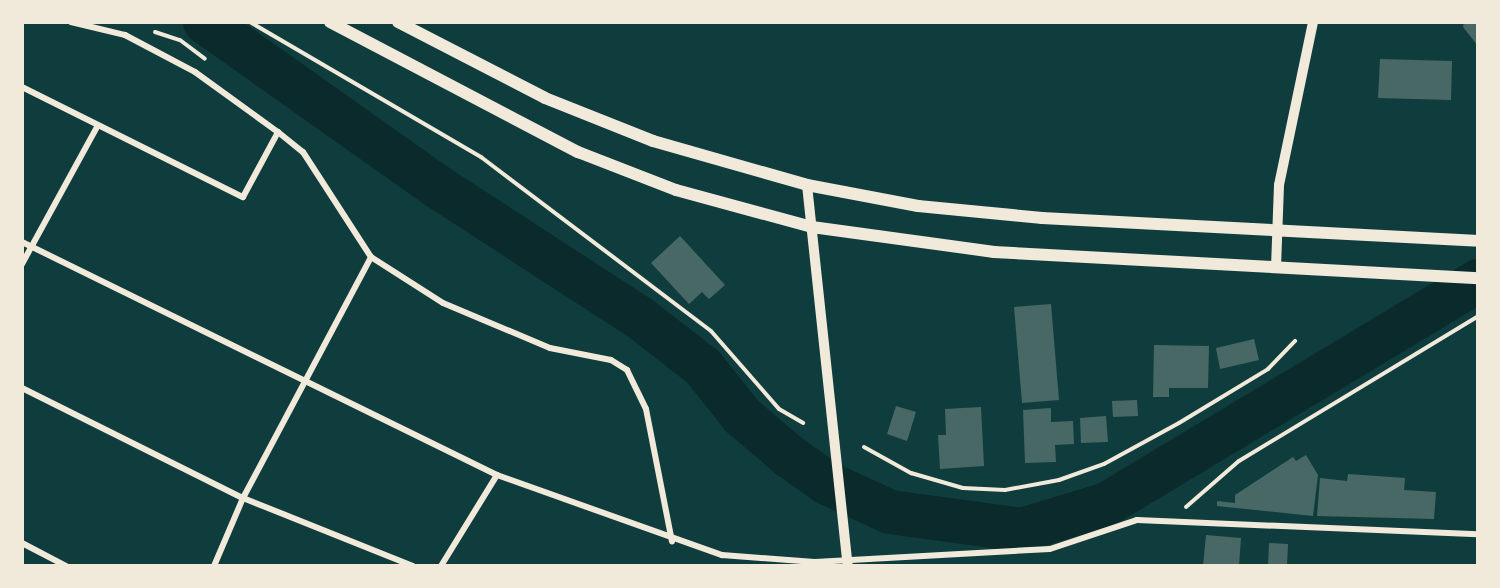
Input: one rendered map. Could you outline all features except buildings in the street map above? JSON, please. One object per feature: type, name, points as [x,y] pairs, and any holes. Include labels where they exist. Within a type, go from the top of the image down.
[{"type":"main road","points":[[330,22],[578,152],[676,190],[812,227],[994,252],[1478,278]]},
{"type":"main road","points":[[398,22],[555,102],[653,141],[807,185],[918,206],[1478,241]]},
{"type":"street","points":[[71,22],[125,35],[195,72],[278,132],[303,152],[371,257],[443,303],[550,348],[611,360],[627,370],[646,409],[672,541]]},
{"type":"street","points":[[1276,267],[1279,185],[1313,22]]},
{"type":"street","points":[[22,87],[243,197],[278,132]]},
{"type":"street","points":[[22,264],[98,125]]},
{"type":"street","points":[[807,185],[848,562]]},
{"type":"street","points":[[22,242],[497,475],[672,541],[722,555],[848,562],[1050,549],[1137,520],[1478,534]]},
{"type":"street","points":[[214,566],[243,498],[371,257]]},
{"type":"street","points":[[22,388],[243,498],[413,566]]},
{"type":"street","points":[[441,566],[497,475]]},
{"type":"street","points":[[22,543],[66,566]]},
{"type":"path","points":[[250,22],[481,157],[711,331],[779,409],[803,423]]},
{"type":"path","points":[[1170,522],[1239,461],[1478,316]]},
{"type":"path","points":[[864,447],[911,473],[963,488],[1005,490],[1059,480],[1104,464],[1179,423],[1269,369],[1295,341]]},
{"type":"waterway","points":[[205,22],[435,185],[640,318],[703,367],[742,416],[789,456],[827,483],[890,512],[1022,530],[1107,504],[1478,281]]}]
